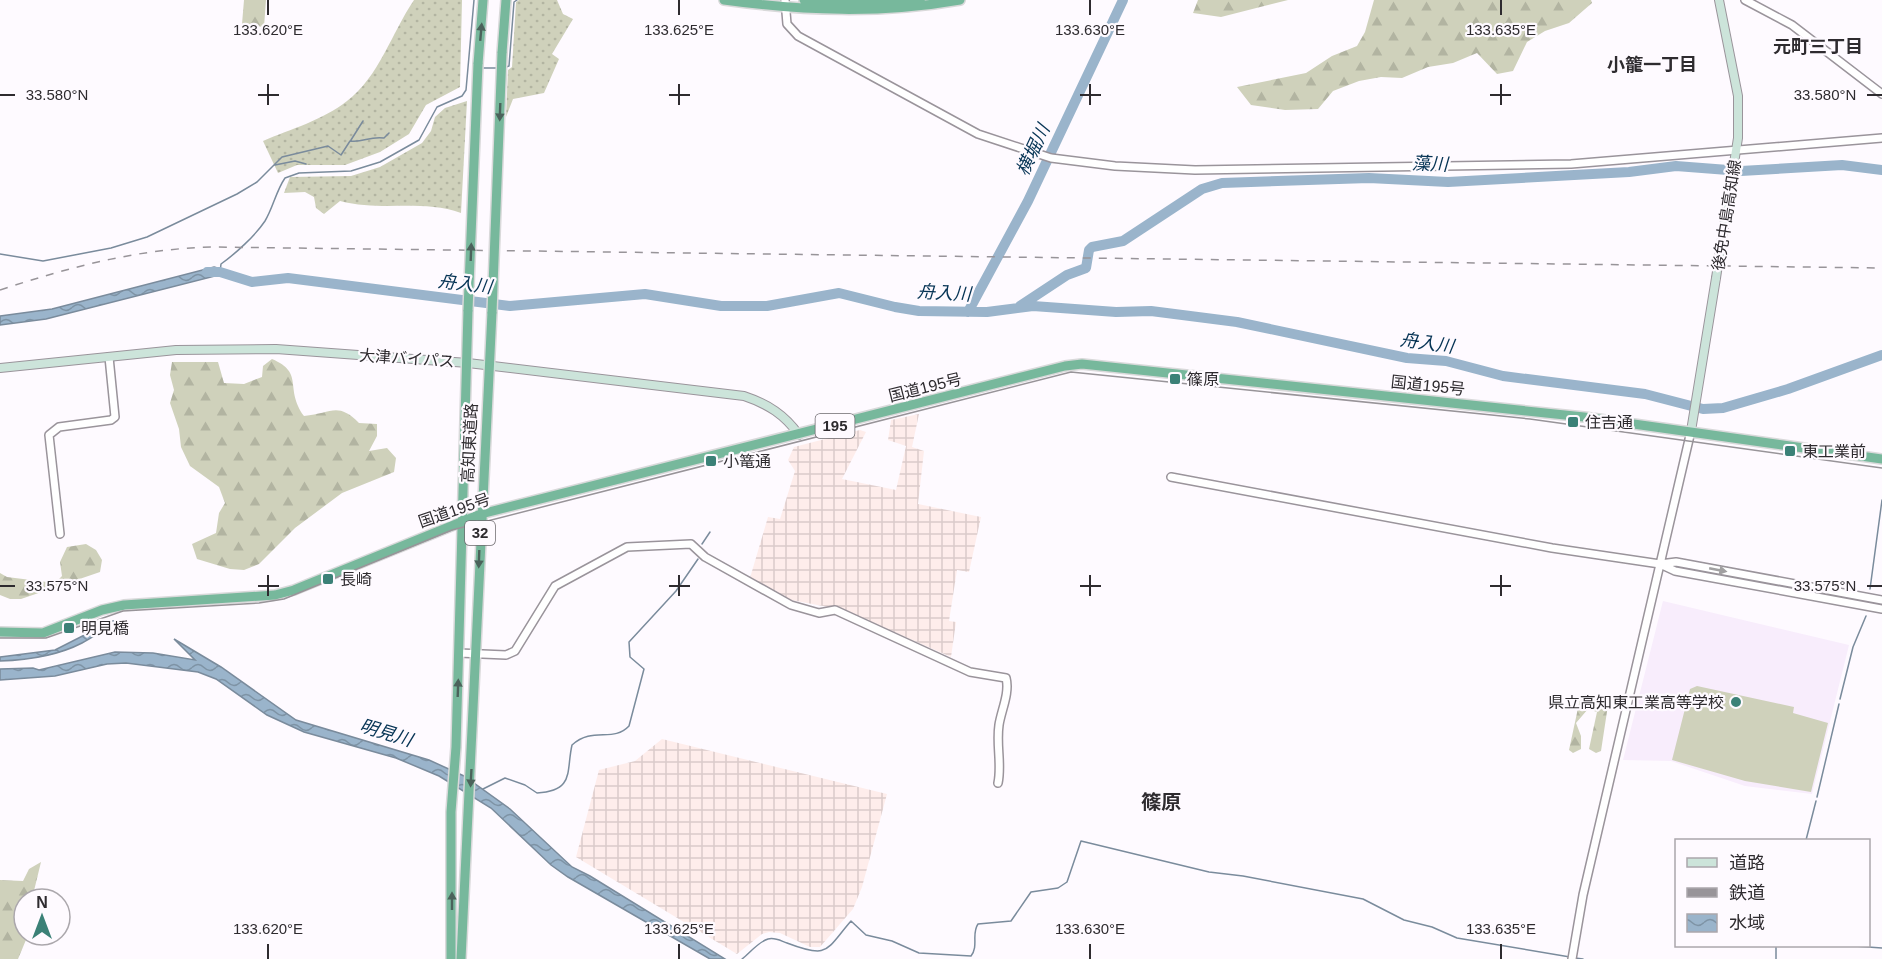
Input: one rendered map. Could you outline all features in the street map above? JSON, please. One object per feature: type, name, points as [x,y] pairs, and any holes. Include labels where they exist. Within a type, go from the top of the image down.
[{"type":"highway","name":"高知東道路","points":[[451,959],[453,789],[468,310],[478,64],[483,0]]},
{"type":"highway","name":"高知東道路","points":[[461,959],[472,755],[480,514],[506,0]]},
{"type":"highway","points":[[723,0],[785,4],[835,11],[886,10],[960,0]]},
{"type":"highway","points":[[804,0],[873,4],[920,0]]},
{"type":"highway","name":"国道195号","points":[[0,632],[34,634],[56,631],[102,610],[122,605],[275,595],[294,590],[480,514],[1065,366],[1082,364],[1572,416],[1882,459]]},
{"type":"main road","name":"後免中島高知線","points":[[1691,431],[1736,151],[1738,96],[1719,0]]},
{"type":"main road","name":"大津バイパス","points":[[0,368],[176,350],[276,349],[468,363],[744,396],[775,410],[788,420],[799,435]]},
{"type":"street","points":[[1745,0],[1792,25],[1882,94]]},
{"type":"street","points":[[785,4],[787,24],[805,40],[967,129],[1048,157],[1115,166],[1195,170],[1571,164],[1882,138]]},
{"type":"street","points":[[60,534],[49,435],[59,427],[111,420],[115,417],[109,357]]},
{"type":"street","points":[[1572,957],[1583,895],[1691,431]]},
{"type":"street","points":[[1171,477],[1552,548],[1660,564],[1676,562],[1882,600]]},
{"type":"street","points":[[459,653],[506,655],[515,651],[555,586],[605,557],[627,547],[692,544],[705,557],[791,605],[819,613],[835,610],[970,672],[1006,678],[1008,686],[998,733],[1001,768],[999,783]]},
{"type":"street","points":[[1660,564],[1675,571],[1882,609]]},
{"type":"shaded area","points":[[919,414],[912,447],[924,451],[918,504],[981,517],[969,572],[957,570],[949,621],[956,622],[951,657],[844,610],[791,600],[750,578],[768,517],[780,519],[795,471],[788,460],[794,447],[860,430],[866,432],[842,479],[896,490],[906,446],[888,440],[891,420]]},
{"type":"shaded area","name":"県立高知東工業高等学校","points":[[1663,601],[1849,645],[1812,794],[1745,786],[1671,761],[1623,760]]},
{"type":"shaded area","points":[[662,739],[887,794],[862,887],[853,909],[820,947],[810,947],[780,933],[769,932],[762,934],[737,954],[576,857],[599,770],[635,761]]},
{"type":"green space","points":[[244,0],[266,0],[264,27],[242,24]]},
{"type":"green space","points":[[414,0],[462,0],[460,87],[426,105],[409,134],[380,152],[345,165],[297,165],[278,173],[263,141],[328,114],[358,91],[376,67]]},
{"type":"green space","points":[[519,0],[557,0],[563,14],[573,19],[552,54],[559,59],[544,93],[513,99],[506,117],[508,70],[512,67],[516,2]]},
{"type":"green space","points":[[1198,0],[1288,0],[1221,17],[1193,13]]},
{"type":"green space","points":[[1374,0],[1591,0],[1592,3],[1569,23],[1545,31],[1527,42],[1513,71],[1497,74],[1477,53],[1453,63],[1428,67],[1402,78],[1381,77],[1359,81],[1333,91],[1318,109],[1285,110],[1251,105],[1237,87],[1306,73],[1332,56],[1357,46],[1365,32]]},
{"type":"green space","points":[[467,101],[461,213],[431,207],[371,206],[340,201],[324,214],[316,208],[314,197],[305,192],[284,193],[290,177],[351,176],[380,167],[422,143],[431,131],[435,117],[445,108]]},
{"type":"green space","points":[[272,359],[288,370],[298,406],[304,416],[333,410],[345,412],[359,423],[377,424],[377,436],[369,451],[387,448],[396,458],[394,472],[342,493],[295,528],[259,564],[244,570],[230,569],[197,559],[192,544],[216,533],[219,513],[225,503],[219,487],[190,466],[181,447],[179,429],[170,403],[174,390],[170,375],[172,362],[218,362],[224,383],[244,384],[262,377],[263,366]]},
{"type":"green space","points":[[86,544],[96,550],[102,560],[100,572],[21,599],[10,599],[0,595],[0,573],[7,577],[55,583],[62,576],[60,562],[67,547]]},
{"type":"green space","points":[[1697,686],[1794,707],[1793,713],[1828,723],[1811,792],[1745,781],[1672,760],[1690,689]]},
{"type":"green space","points":[[1588,696],[1600,698],[1608,705],[1601,751],[1596,753],[1589,749],[1597,712],[1588,709],[1576,723],[1581,736],[1581,749],[1573,753],[1569,750],[1580,699]]},
{"type":"green space","points":[[41,862],[35,887],[12,887],[12,947],[23,947],[18,959],[0,959],[0,880],[23,881],[29,869]]},
{"type":"water","points":[[214,267],[218,268],[219,275],[46,319],[0,325],[0,316],[52,309]]},
{"type":"water","points":[[128,620],[63,651],[32,658],[0,661],[0,657],[55,650],[112,621]]},
{"type":"water","points":[[174,639],[221,667],[296,720],[429,760],[464,776],[510,809],[572,867],[725,959],[710,959],[568,877],[551,865],[491,808],[439,776],[396,758],[304,732],[267,715],[216,679],[198,672],[126,663],[107,664],[55,676],[0,680],[0,669],[33,668],[39,670],[115,652],[153,653],[195,660]]},
{"type":"waterway","points":[[220,272],[221,264],[245,244],[265,221],[285,178],[299,173],[351,171],[380,162],[419,140],[437,107],[462,96],[466,90],[474,0]]},
{"type":"waterway","points":[[506,67],[509,66],[514,2],[517,0]]},
{"type":"waterway","name":"横堀川","points":[[968,312],[1028,201],[1123,0]]},
{"type":"waterway","points":[[482,68],[498,68]]},
{"type":"waterway","points":[[351,140],[363,121]]},
{"type":"waterway","points":[[0,254],[43,261],[111,248],[147,237],[237,194],[257,182],[282,157],[328,146],[341,155],[350,141],[384,138],[389,133]]},
{"type":"waterway","points":[[275,165],[295,161],[306,164]]},
{"type":"waterway","name":"藻川","points":[[1020,306],[1067,275],[1086,268],[1089,250],[1092,247],[1123,241],[1202,189],[1222,183],[1369,178],[1448,182],[1629,172],[1676,166],[1741,171],[1842,165],[1882,170]]},
{"type":"waterway","name":"舟入川","points":[[207,272],[220,272],[252,282],[288,278],[510,306],[645,294],[721,306],[767,306],[839,293],[919,311],[987,312],[1033,306],[1116,312],[1151,311],[1237,322],[1407,358],[1446,361],[1503,376],[1645,394],[1703,409],[1723,408],[1788,389],[1882,355]]},
{"type":"waterway","points":[[1870,589],[1882,500]]},
{"type":"waterway","points":[[702,544],[710,532]]},
{"type":"waterway","points":[[483,789],[505,778],[525,785],[537,793],[558,788],[566,778],[572,745],[588,736],[616,733],[629,726],[644,669],[630,657],[629,642],[676,591],[698,559]]},
{"type":"waterway","points":[[1840,699],[1853,647],[1866,616]]},
{"type":"waterway","points":[[1817,797],[1839,704]]},
{"type":"waterway","points":[[1806,839],[1816,801]]},
{"type":"waterway","points":[[742,959],[764,940],[771,939],[811,951],[825,949],[851,921],[866,935],[892,941],[919,953],[971,956],[978,924],[1011,921],[1031,892],[1058,888],[1067,882],[1081,841],[1209,872],[1243,876],[1363,899],[1404,920],[1432,927],[1457,938],[1570,957]]},
{"type":"waterway","points":[[1776,947],[1776,959]]},
{"type":"waterway","points":[[1868,947],[1882,948]]},
{"type":"waterway","points":[[1575,958],[1583,959]]},
{"type":"tram line","points":[[0,638],[46,638],[123,611],[259,603],[284,599],[452,530],[1071,372],[1530,419],[1882,468]]},
{"type":"railway","points":[[0,290],[52,274],[130,255],[211,247],[1882,268]]},
{"type":"place","name":"篠原","points":[[1175,379]]},
{"type":"place","name":"住吉通","points":[[1573,422]]},
{"type":"place","name":"東工業前","points":[[1790,451]]},
{"type":"place","name":"小篭通","points":[[711,461]]},
{"type":"place","name":"長崎","points":[[328,579]]},
{"type":"place","name":"明見橋","points":[[69,628]]},
{"type":"place","name":"県立高知東工業高等学校","points":[[1736,702]]},
{"type":"district","name":"元町三丁目","points":[[1818,47]]},
{"type":"district","name":"小籠一丁目","points":[[1652,65]]},
{"type":"district","name":"篠原","points":[[1161,802]]},
{"type":"water label","name":"明見川","points":[[386,733]]}]
